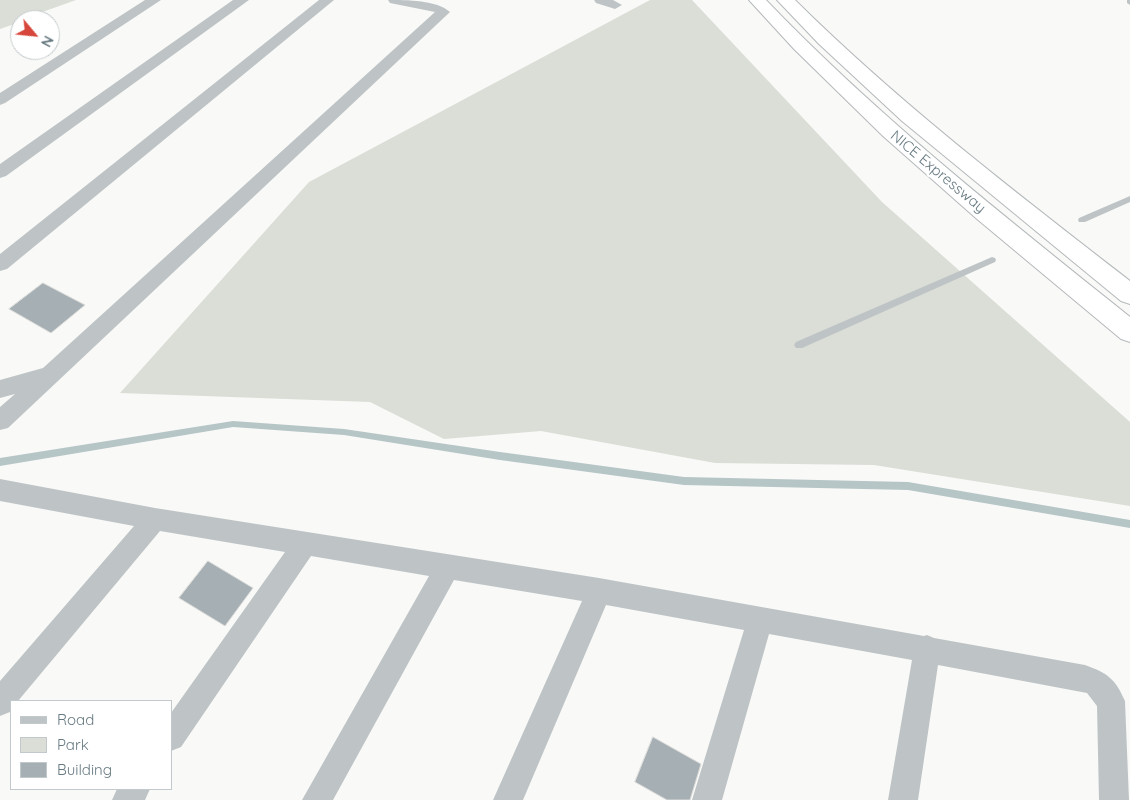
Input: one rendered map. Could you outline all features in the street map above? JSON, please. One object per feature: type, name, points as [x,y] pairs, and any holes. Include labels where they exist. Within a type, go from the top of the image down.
[{"type":"highway","name":"NICE Expressway","points":[[757,0],[796,43],[896,138],[1130,332]]},
{"type":"highway","name":"NICE Expressway","points":[[785,0],[823,39],[918,126],[1130,294]]},
{"type":"street","points":[[0,100],[154,0]]},
{"type":"street","points":[[0,172],[242,0]]},
{"type":"street","points":[[0,264],[327,0]]},
{"type":"street","points":[[0,421],[443,12],[438,7],[395,0]]},
{"type":"street","points":[[600,0],[615,4]]},
{"type":"street","points":[[0,389],[51,374]]},
{"type":"street","points":[[0,490],[155,519],[599,591],[927,648],[1085,678],[1097,683],[1111,701],[1114,800]]},
{"type":"street","points":[[0,702],[155,519]]},
{"type":"street","points":[[172,736],[306,543]]},
{"type":"street","points":[[317,800],[448,567]]},
{"type":"street","points":[[508,800],[599,591]]},
{"type":"street","points":[[707,800],[760,619]]},
{"type":"street","points":[[903,800],[927,648]]},
{"type":"lane","points":[[1082,220],[1130,199]]},
{"type":"lane","points":[[798,345],[992,260]]},
{"type":"green space","points":[[0,0],[76,0],[48,10],[10,10],[10,26],[0,29]]},
{"type":"green space","points":[[650,0],[692,0],[882,202],[1130,422],[1130,506],[874,465],[715,463],[541,431],[444,439],[370,402],[120,393],[309,182]]},
{"type":"building","points":[[43,283],[85,305],[51,333],[9,309]]},
{"type":"building","points":[[208,561],[253,588],[225,626],[179,598]]},
{"type":"building","points":[[653,737],[701,764],[690,800],[667,800],[635,782]]},
{"type":"waterway","points":[[0,462],[233,424],[344,432],[500,456],[684,481],[908,486],[1130,524]]}]
